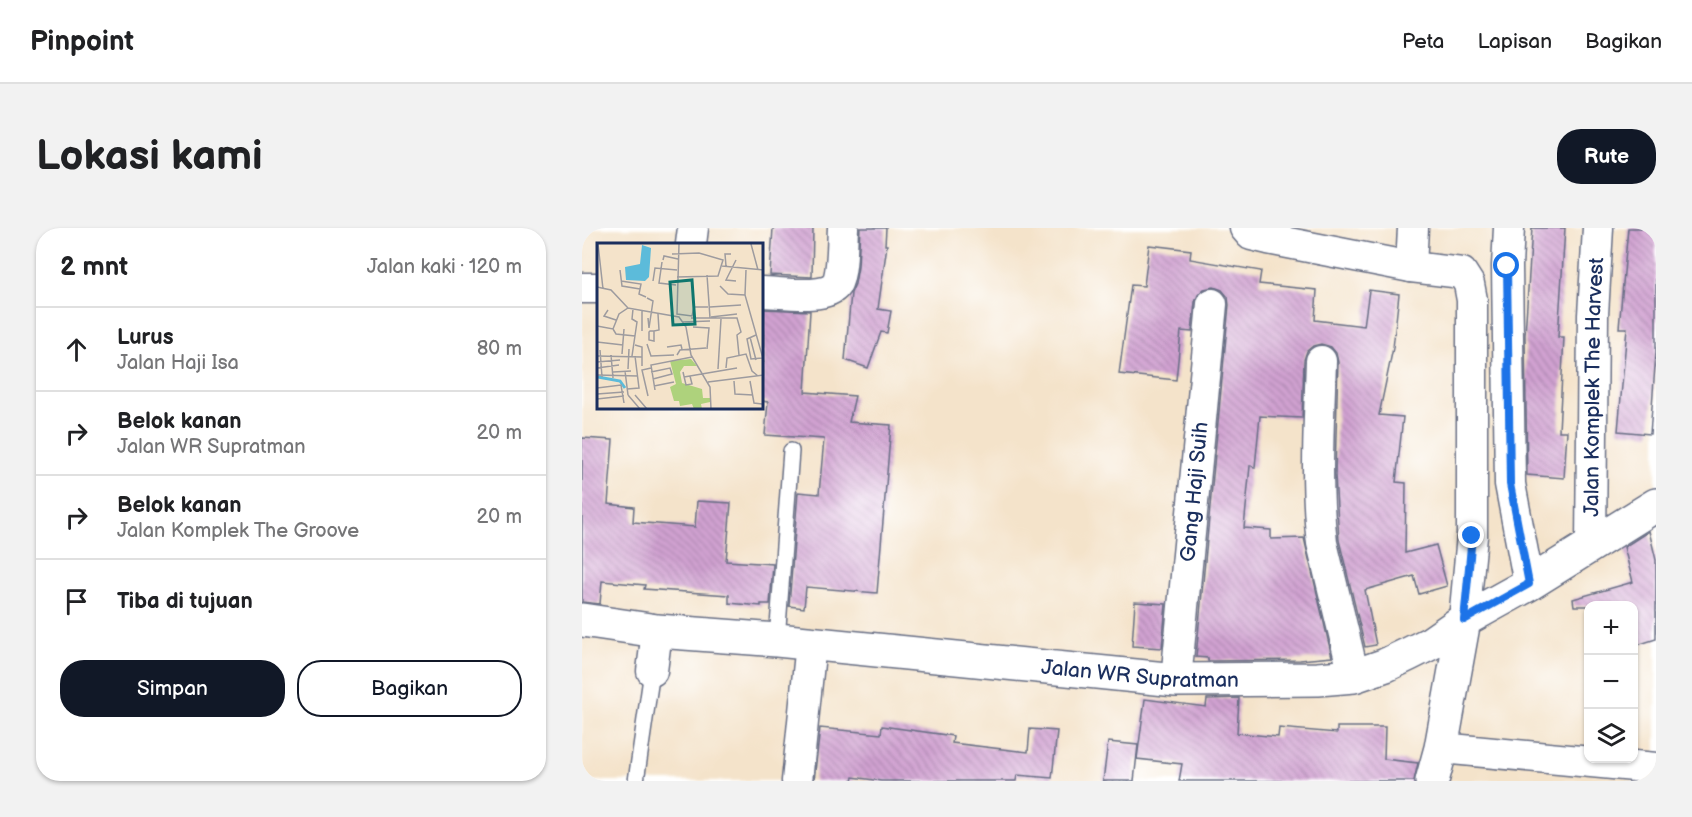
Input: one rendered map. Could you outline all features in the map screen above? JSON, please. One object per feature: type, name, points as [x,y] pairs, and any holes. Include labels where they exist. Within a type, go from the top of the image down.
[{"type":"street","points":[[691,243],[693,228]]},
{"type":"street","points":[[764,292],[817,294],[831,290],[837,284],[839,274],[843,228]]},
{"type":"street","points":[[1245,228],[1251,235],[1411,267],[1462,273],[1470,284],[1472,536],[1464,620],[1441,748],[1432,781]]},
{"type":"street","points":[[1411,267],[1413,228]]},
{"type":"street","points":[[1509,228],[1507,266],[1510,484],[1529,584]]},
{"type":"street","name":"Jalan Komplek The Harvest","points":[[1591,546],[1593,315],[1598,228]]},
{"type":"street","name":"Gang Haji Suih","points":[[1176,680],[1212,304]]},
{"type":"street","points":[[1321,361],[1319,521],[1353,676]]},
{"type":"street","name":"Jalan WR Supratman","points":[[582,620],[657,631],[811,643],[1176,680],[1308,680],[1353,676],[1386,665],[1431,643],[1464,620],[1529,584],[1656,505]]},
{"type":"street","points":[[652,671],[657,631]]},
{"type":"street","points":[[797,781],[811,643]]},
{"type":"street","points":[[1441,748],[1656,768]]},
{"type":"lane","points":[[777,640],[791,451]]},
{"type":"lane","points":[[636,781],[652,671]]},
{"type":"building","points":[[773,228],[813,228],[812,277],[770,275]]},
{"type":"building","points":[[860,228],[886,228],[885,245],[887,245],[878,309],[891,311],[887,333],[881,332],[868,368],[845,360],[851,293],[858,267]]},
{"type":"building","points":[[1532,228],[1565,228],[1558,337],[1564,337],[1559,431],[1567,431],[1564,478],[1527,475],[1525,335]]},
{"type":"building","points":[[1628,228],[1656,228],[1656,352],[1650,434],[1618,431],[1627,328],[1619,328]]},
{"type":"building","points":[[1149,245],[1191,250],[1190,259],[1261,271],[1259,284],[1317,290],[1315,320],[1364,326],[1369,290],[1399,294],[1393,348],[1379,415],[1403,417],[1396,482],[1406,483],[1405,553],[1436,545],[1447,586],[1419,594],[1414,576],[1365,590],[1376,645],[1365,647],[1339,540],[1335,475],[1338,362],[1336,353],[1331,347],[1321,344],[1307,351],[1304,360],[1302,418],[1260,416],[1255,467],[1250,466],[1244,528],[1271,530],[1271,539],[1304,538],[1332,657],[1300,660],[1208,661],[1208,658],[1196,657],[1229,305],[1228,297],[1222,290],[1214,287],[1204,289],[1198,295],[1195,302],[1192,332],[1181,331],[1176,380],[1119,374],[1131,285],[1144,286]]},
{"type":"building","points":[[764,309],[810,311],[805,392],[855,396],[849,422],[891,425],[877,593],[806,587],[804,608],[789,606],[798,492],[819,494],[824,439],[765,435],[768,402],[764,401]]},
{"type":"building","points":[[582,438],[613,440],[608,504],[634,507],[633,522],[695,527],[697,501],[731,503],[726,561],[773,564],[770,604],[761,604],[761,606],[729,603],[729,595],[644,589],[645,585],[602,581],[600,604],[582,602]]},
{"type":"building","points":[[1649,531],[1656,560],[1656,639],[1638,645],[1638,601],[1584,601],[1584,606],[1574,606],[1573,599],[1633,582],[1624,547]]},
{"type":"building","points":[[1135,602],[1166,604],[1162,648],[1132,646]]},
{"type":"building","points":[[1239,698],[1237,733],[1278,737],[1279,728],[1337,733],[1337,727],[1385,727],[1384,759],[1418,763],[1414,781],[1179,781],[1182,764],[1137,759],[1145,699],[1206,707],[1207,699]]},
{"type":"building","points":[[882,726],[953,736],[952,743],[1028,752],[1030,729],[1057,731],[1052,778],[1017,775],[1016,781],[881,781],[853,777],[852,781],[814,781],[820,728],[881,734]]},
{"type":"building","points":[[1108,742],[1138,745],[1134,781],[1103,781]]},
{"type":"route","points":[[1472,536],[1464,620],[1529,584],[1510,484],[1507,266]]}]
